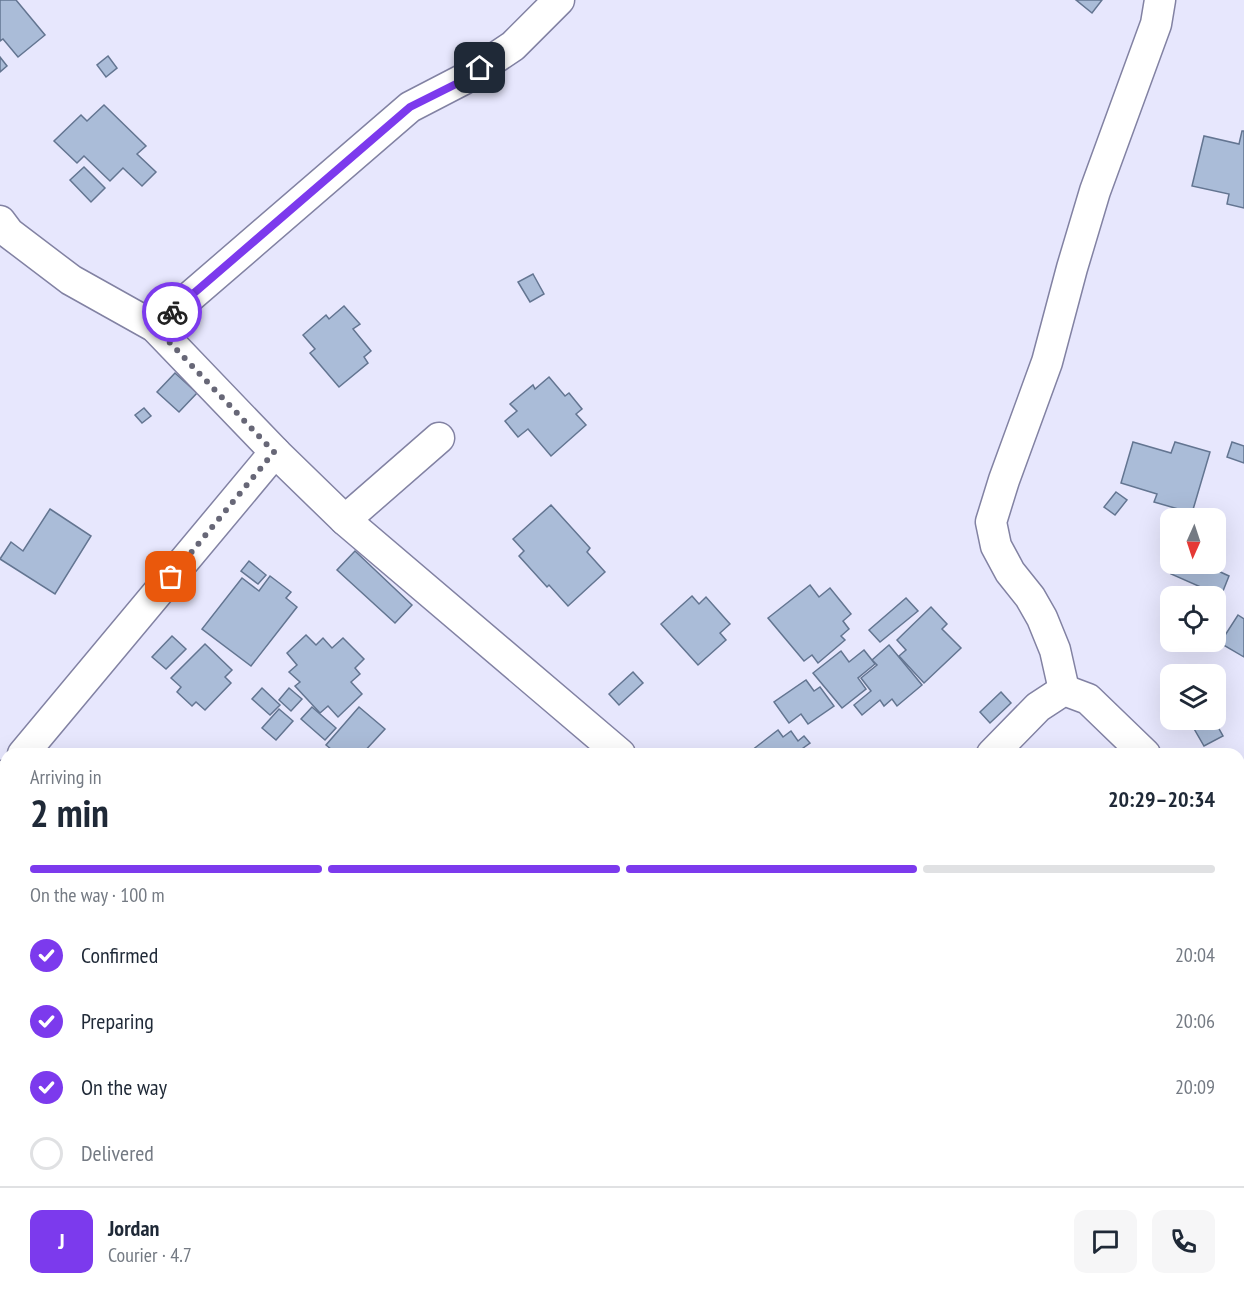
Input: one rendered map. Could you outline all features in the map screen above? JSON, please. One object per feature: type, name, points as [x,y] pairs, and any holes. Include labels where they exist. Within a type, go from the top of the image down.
[{"type":"street","points":[[155,327],[410,107],[464,80],[513,46],[559,0]]},
{"type":"street","points":[[1064,690],[1055,650],[1042,618],[1030,597],[1010,572],[996,546],[991,522],[1047,362],[1095,191],[1156,24],[1160,0]]},
{"type":"street","points":[[3,233],[71,280],[155,327],[274,452],[345,520],[613,748]]},
{"type":"street","points":[[345,520],[439,438]]},
{"type":"street","points":[[28,748],[274,452]]},
{"type":"street","points":[[998,748],[1038,707],[1064,690]]},
{"type":"street","points":[[1064,690],[1088,699],[1138,748]]},
{"type":"building","points":[[0,0],[16,0],[45,35],[18,57],[3,39],[0,41]]},
{"type":"building","points":[[1076,0],[1102,0],[1092,13]]},
{"type":"building","points":[[108,56],[117,68],[106,77],[97,65]]},
{"type":"building","points":[[0,57],[7,66],[0,72]]},
{"type":"building","points":[[104,105],[146,146],[137,154],[156,172],[142,186],[123,168],[110,181],[84,156],[77,163],[54,141],[81,115],[87,121]]},
{"type":"building","points":[[1242,131],[1244,131],[1244,208],[1227,204],[1229,194],[1192,186],[1204,136],[1239,144]]},
{"type":"building","points":[[84,167],[105,188],[91,202],[70,180]]},
{"type":"building","points":[[533,274],[544,294],[530,302],[518,282]]},
{"type":"building","points":[[344,306],[360,324],[353,329],[371,351],[364,357],[368,363],[339,387],[310,353],[315,349],[303,335],[326,315],[329,319]]},
{"type":"building","points":[[175,373],[197,393],[179,412],[157,392]]},
{"type":"building","points":[[549,377],[565,396],[569,393],[582,409],[576,414],[586,425],[551,456],[528,429],[518,437],[505,421],[517,411],[510,404],[533,385],[535,389]]},
{"type":"building","points":[[144,408],[151,416],[142,423],[135,415]]},
{"type":"building","points":[[1133,442],[1171,453],[1175,442],[1210,452],[1193,508],[1175,508],[1154,502],[1157,494],[1121,483]]},
{"type":"building","points":[[1232,442],[1244,446],[1244,463],[1227,457]]},
{"type":"building","points":[[1116,492],[1127,500],[1115,515],[1104,507]]},
{"type":"building","points":[[551,505],[590,548],[587,552],[605,572],[568,606],[519,556],[524,551],[513,539]]},
{"type":"building","points":[[50,509],[91,536],[55,594],[0,559],[11,542],[23,551]]},
{"type":"building","points":[[355,551],[412,605],[395,623],[337,570]]},
{"type":"building","points":[[249,561],[266,575],[258,584],[241,571]]},
{"type":"building","points":[[1171,574],[1225,574],[1229,576],[1225,586],[1198,586]]},
{"type":"building","points":[[270,576],[291,592],[286,598],[297,607],[251,666],[202,629],[242,578],[259,591]]},
{"type":"building","points":[[810,585],[819,597],[830,588],[851,614],[843,621],[849,629],[841,636],[845,640],[818,663],[812,655],[804,661],[768,618]]},
{"type":"building","points":[[692,596],[699,604],[706,597],[730,624],[720,633],[726,640],[698,665],[661,624]]},
{"type":"building","points":[[906,598],[918,611],[880,642],[869,630]]},
{"type":"building","points":[[931,607],[947,624],[942,629],[961,648],[924,683],[899,656],[906,650],[897,640]]},
{"type":"building","points":[[1238,615],[1244,619],[1244,657],[1226,646],[1226,634]]},
{"type":"building","points":[[306,635],[316,645],[323,638],[332,648],[343,638],[364,659],[355,668],[360,674],[351,682],[362,694],[338,717],[328,706],[320,713],[295,686],[300,682],[289,672],[297,665],[287,653]]},
{"type":"building","points":[[172,636],[186,649],[166,669],[152,657]]},
{"type":"building","points":[[205,644],[232,670],[225,677],[231,683],[205,710],[196,702],[192,706],[177,692],[181,687],[171,678]]},
{"type":"building","points":[[889,645],[922,685],[897,706],[892,699],[884,706],[880,700],[862,715],[854,705],[871,691],[861,678],[877,665],[872,660]]},
{"type":"building","points":[[864,650],[875,664],[858,678],[866,689],[842,708],[813,673],[841,651],[849,662]]},
{"type":"building","points":[[633,672],[643,683],[619,705],[609,694]]},
{"type":"building","points":[[806,680],[814,691],[820,687],[834,706],[808,724],[801,714],[789,723],[774,702]]},
{"type":"building","points":[[262,688],[280,705],[270,715],[252,699]]},
{"type":"building","points":[[289,688],[302,699],[291,711],[279,700]]},
{"type":"building","points":[[1001,692],[1011,703],[990,723],[980,712]]},
{"type":"building","points":[[312,707],[336,728],[325,740],[301,719]]},
{"type":"building","points":[[359,707],[385,729],[368,748],[330,748],[326,745]]},
{"type":"building","points":[[279,709],[293,721],[276,740],[262,728]]},
{"type":"building","points":[[778,730],[783,737],[791,731],[798,741],[804,736],[810,743],[803,748],[755,748]]},
{"type":"building","points":[[1195,730],[1220,730],[1223,736],[1204,746]]},
{"type":"way so far","points":[[171,577],[274,452],[155,327],[172,312]]},
{"type":"route","points":[[172,312],[410,107],[464,80],[480,68]]}]
